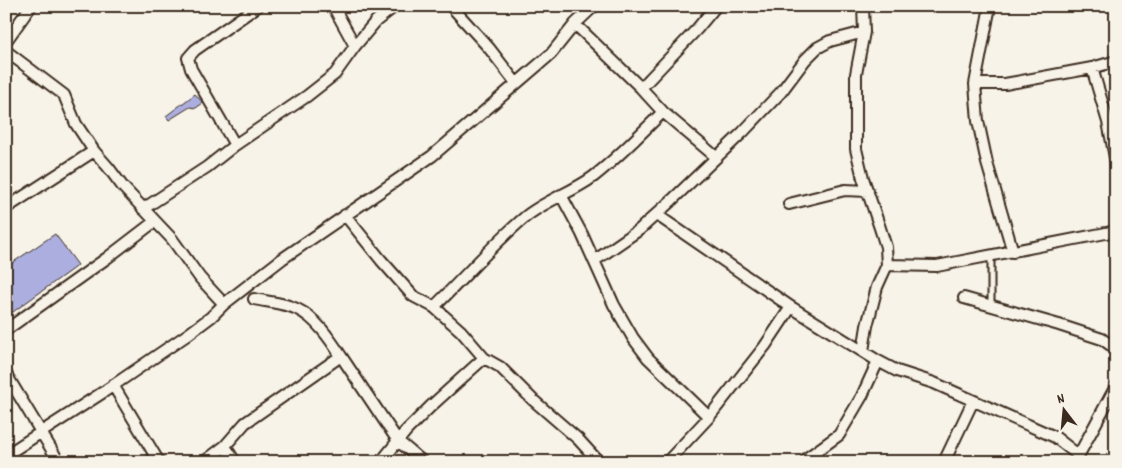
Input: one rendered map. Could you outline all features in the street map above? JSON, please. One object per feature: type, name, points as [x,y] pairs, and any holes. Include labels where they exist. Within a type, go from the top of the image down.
[{"type":"street","points":[[6,41],[31,6]]},
{"type":"street","points":[[333,6],[355,46]]},
{"type":"street","points":[[142,209],[207,167],[235,145],[308,96],[335,74],[376,21],[395,6]]},
{"type":"street","points":[[451,6],[489,48],[516,83]]},
{"type":"street","points":[[6,455],[200,326],[224,304],[282,259],[432,156],[551,54],[575,24],[594,6]]},
{"type":"street","points":[[641,88],[698,29],[716,6]]},
{"type":"street","points":[[863,6],[864,32],[856,74],[856,149],[863,178],[886,247],[887,265],[867,326],[863,351]]},
{"type":"street","points":[[990,6],[975,84],[978,121],[987,163],[1013,252]]},
{"type":"street","points":[[235,145],[191,69],[188,58],[195,50],[232,26],[253,8]]},
{"type":"street","points":[[575,24],[663,112],[716,157]]},
{"type":"street","points":[[594,261],[639,230],[743,132],[781,92],[805,60],[817,48],[830,41],[864,32]]},
{"type":"street","points":[[6,51],[64,95],[76,124],[94,151],[142,209],[172,239],[200,278],[224,304]]},
{"type":"street","points":[[975,84],[1005,84],[1092,68],[1116,61]]},
{"type":"street","points":[[1092,68],[1108,122],[1116,163]]},
{"type":"street","points":[[434,307],[460,282],[491,247],[526,217],[591,178],[614,160],[663,112]]},
{"type":"street","points":[[6,208],[94,151]]},
{"type":"street","points":[[789,204],[844,190],[868,191]]},
{"type":"street","points":[[561,195],[614,305],[633,338],[648,358],[709,417]]},
{"type":"street","points":[[657,214],[791,307],[878,361],[898,371],[934,383],[1055,437],[1076,458],[1116,386]]},
{"type":"street","points":[[345,216],[413,296],[434,307],[461,331],[484,358],[500,367],[516,381],[533,400],[578,439],[599,462]]},
{"type":"street","points":[[6,330],[154,222]]},
{"type":"street","points":[[887,265],[937,266],[1116,231]]},
{"type":"street","points":[[964,298],[1102,339],[1116,349]]},
{"type":"street","points":[[254,299],[297,309],[311,318],[331,340],[398,441],[422,462]]},
{"type":"street","points":[[670,461],[709,417],[765,346],[791,307]]},
{"type":"street","points":[[204,462],[225,446],[245,423],[341,356]]},
{"type":"street","points":[[382,462],[398,441],[431,406],[484,358]]},
{"type":"street","points":[[807,458],[839,435],[862,396],[878,361]]},
{"type":"street","points":[[6,374],[59,462]]},
{"type":"street","points":[[113,385],[159,462]]},
{"type":"street","points":[[944,462],[973,401]]},
{"type":"street","points":[[225,446],[235,462]]},
{"type":"lane","points":[[990,306],[991,255]]},
{"type":"building","points":[[195,94],[203,103],[196,108],[190,107],[169,120],[166,116]]},
{"type":"building","points":[[55,234],[78,265],[6,317],[6,267]]}]
